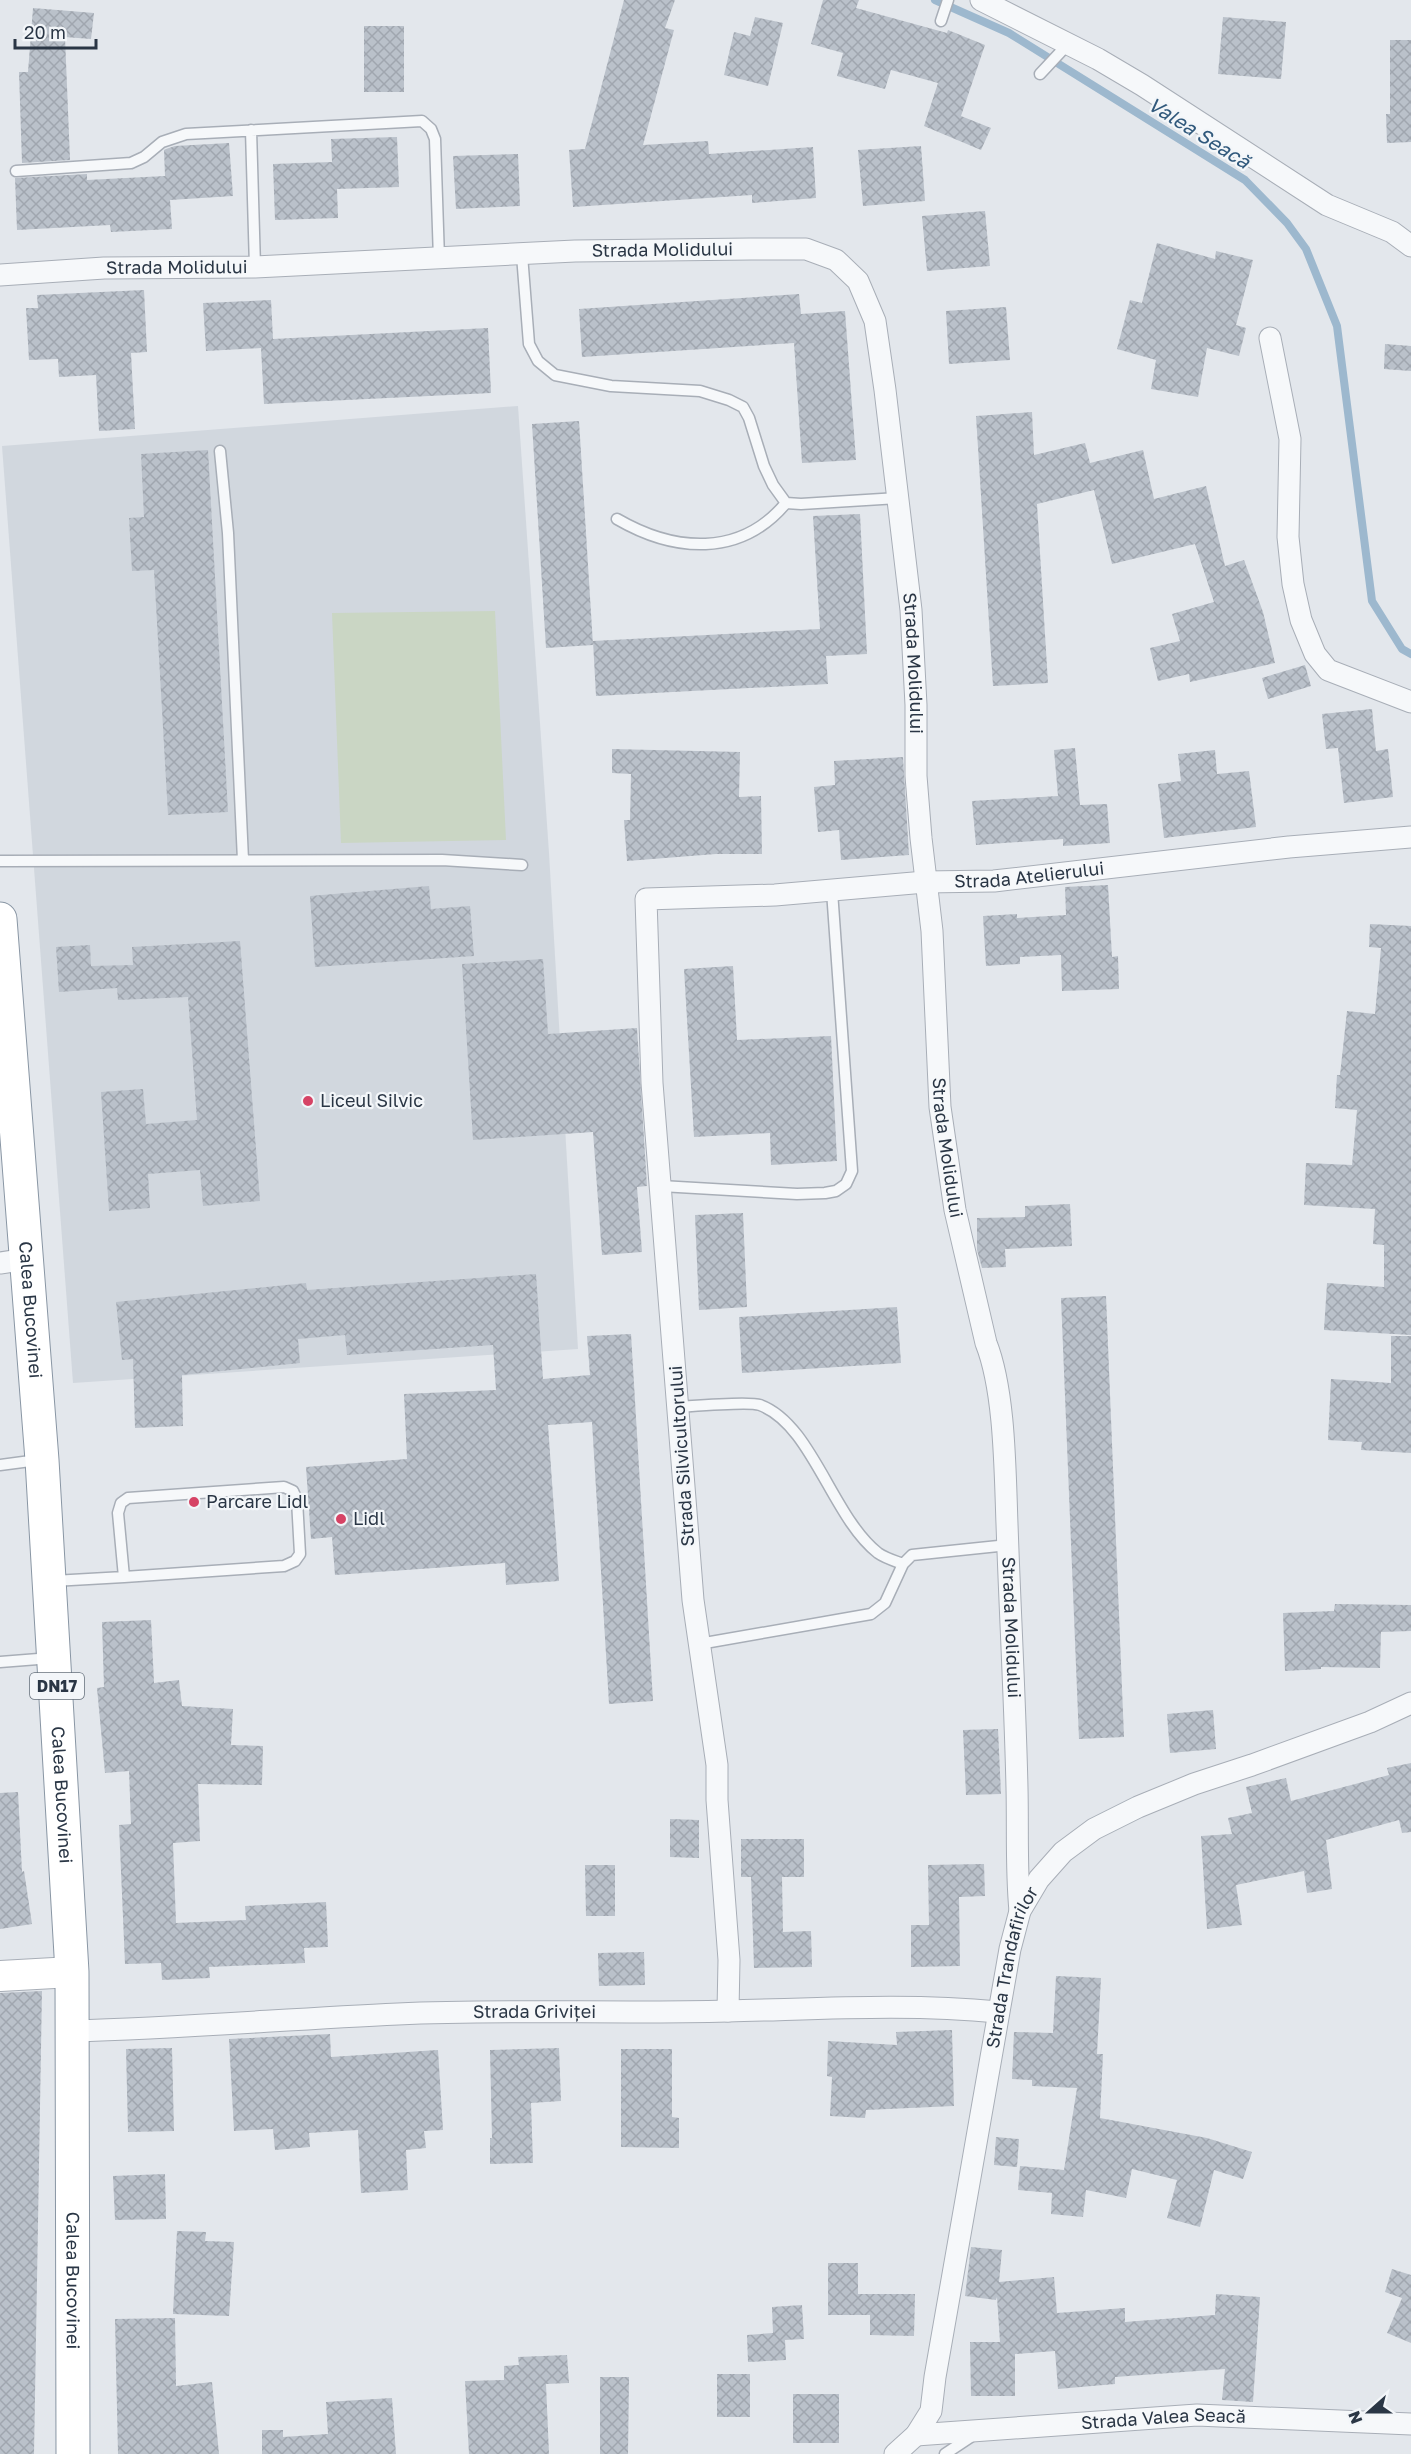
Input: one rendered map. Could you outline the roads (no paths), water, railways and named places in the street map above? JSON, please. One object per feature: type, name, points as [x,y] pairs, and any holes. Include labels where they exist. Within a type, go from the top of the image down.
[{"type":"highway","name":"Calea Bucovinei","points":[[0,919],[14,1261],[42,1460],[72,1972],[73,2454]]},
{"type":"street","points":[[981,0],[1063,49],[1142,85],[1328,205],[1392,232],[1411,246]]},
{"type":"street","name":"Strada Molidului","points":[[0,275],[104,268],[255,267],[575,251],[806,249],[836,260],[858,281],[875,321],[911,610],[916,705],[916,777],[925,882],[932,931],[940,1107],[955,1210],[986,1343],[994,1363],[1008,1545],[1017,1789],[1017,1881],[1020,1911]]},
{"type":"street","points":[[1270,338],[1290,439],[1288,537],[1293,584],[1301,620],[1315,654],[1328,670],[1411,702]]},
{"type":"street","name":"Strada Atelierului","points":[[646,899],[741,897],[925,882],[994,880],[1289,847],[1411,837]]},
{"type":"street","name":"Strada Silvicultorului","points":[[646,899],[652,1083],[693,1600],[717,1765],[717,1800],[729,1960],[728,2011]]},
{"type":"street","name":"Strada Trandafirilor","points":[[895,2454],[916,2435],[931,2410],[998,2012],[1020,1911],[1039,1880],[1063,1852],[1094,1829],[1138,1807],[1194,1784],[1370,1722],[1411,1704]]},
{"type":"street","points":[[0,1976],[72,1972]]},
{"type":"street","name":"Strada Griviței","points":[[72,2031],[137,2030],[400,2014],[728,2011],[806,2008],[956,2008],[998,2012]]},
{"type":"street","name":"Strada Valea Seacă","points":[[916,2435],[1197,2415],[1411,2424]]},
{"type":"lane","points":[[941,21],[948,0]]},
{"type":"lane","points":[[1040,74],[1063,49]]},
{"type":"lane","points":[[16,171],[116,165],[144,157],[162,142],[186,134],[423,121],[431,129],[435,139],[439,259]]},
{"type":"lane","points":[[251,130],[255,267]]},
{"type":"lane","points":[[522,255],[529,344],[538,361],[555,375],[611,386],[700,391],[729,400],[743,408],[749,418],[772,485],[786,503]]},
{"type":"lane","points":[[220,451],[228,533],[243,860]]},
{"type":"lane","points":[[617,519],[639,532],[662,540],[716,544],[745,535],[772,520],[786,503],[898,498]]},
{"type":"lane","points":[[0,861],[442,860],[522,865]]},
{"type":"lane","points":[[661,1186],[797,1194],[836,1191],[846,1184],[852,1171],[832,891]]},
{"type":"lane","points":[[678,1407],[758,1404],[780,1416],[803,1442],[825,1483],[857,1532],[879,1555],[903,1564]]},
{"type":"lane","points":[[0,1465],[42,1460]]},
{"type":"lane","points":[[50,1581],[124,1577],[284,1566],[295,1561],[300,1554],[297,1500],[293,1491],[284,1487],[128,1498],[121,1503],[118,1513],[124,1577]]},
{"type":"lane","points":[[699,1644],[871,1614],[885,1602],[903,1564],[912,1555],[931,1551],[1008,1545]]},
{"type":"lane","points":[[0,1662],[55,1658]]},
{"type":"lane","points":[[945,2454],[980,2430]]},
{"type":"waterway","name":"Valea Seacă","points":[[935,0],[1009,33],[1245,180],[1287,223],[1306,249],[1337,326],[1372,601],[1402,649],[1411,654]]},
{"type":"place","name":"Liceul Silvic","points":[[308,1101]]},
{"type":"place","name":"Parcare Lidl","points":[[194,1502]]},
{"type":"place","name":"Lidl","points":[[341,1519]]}]
